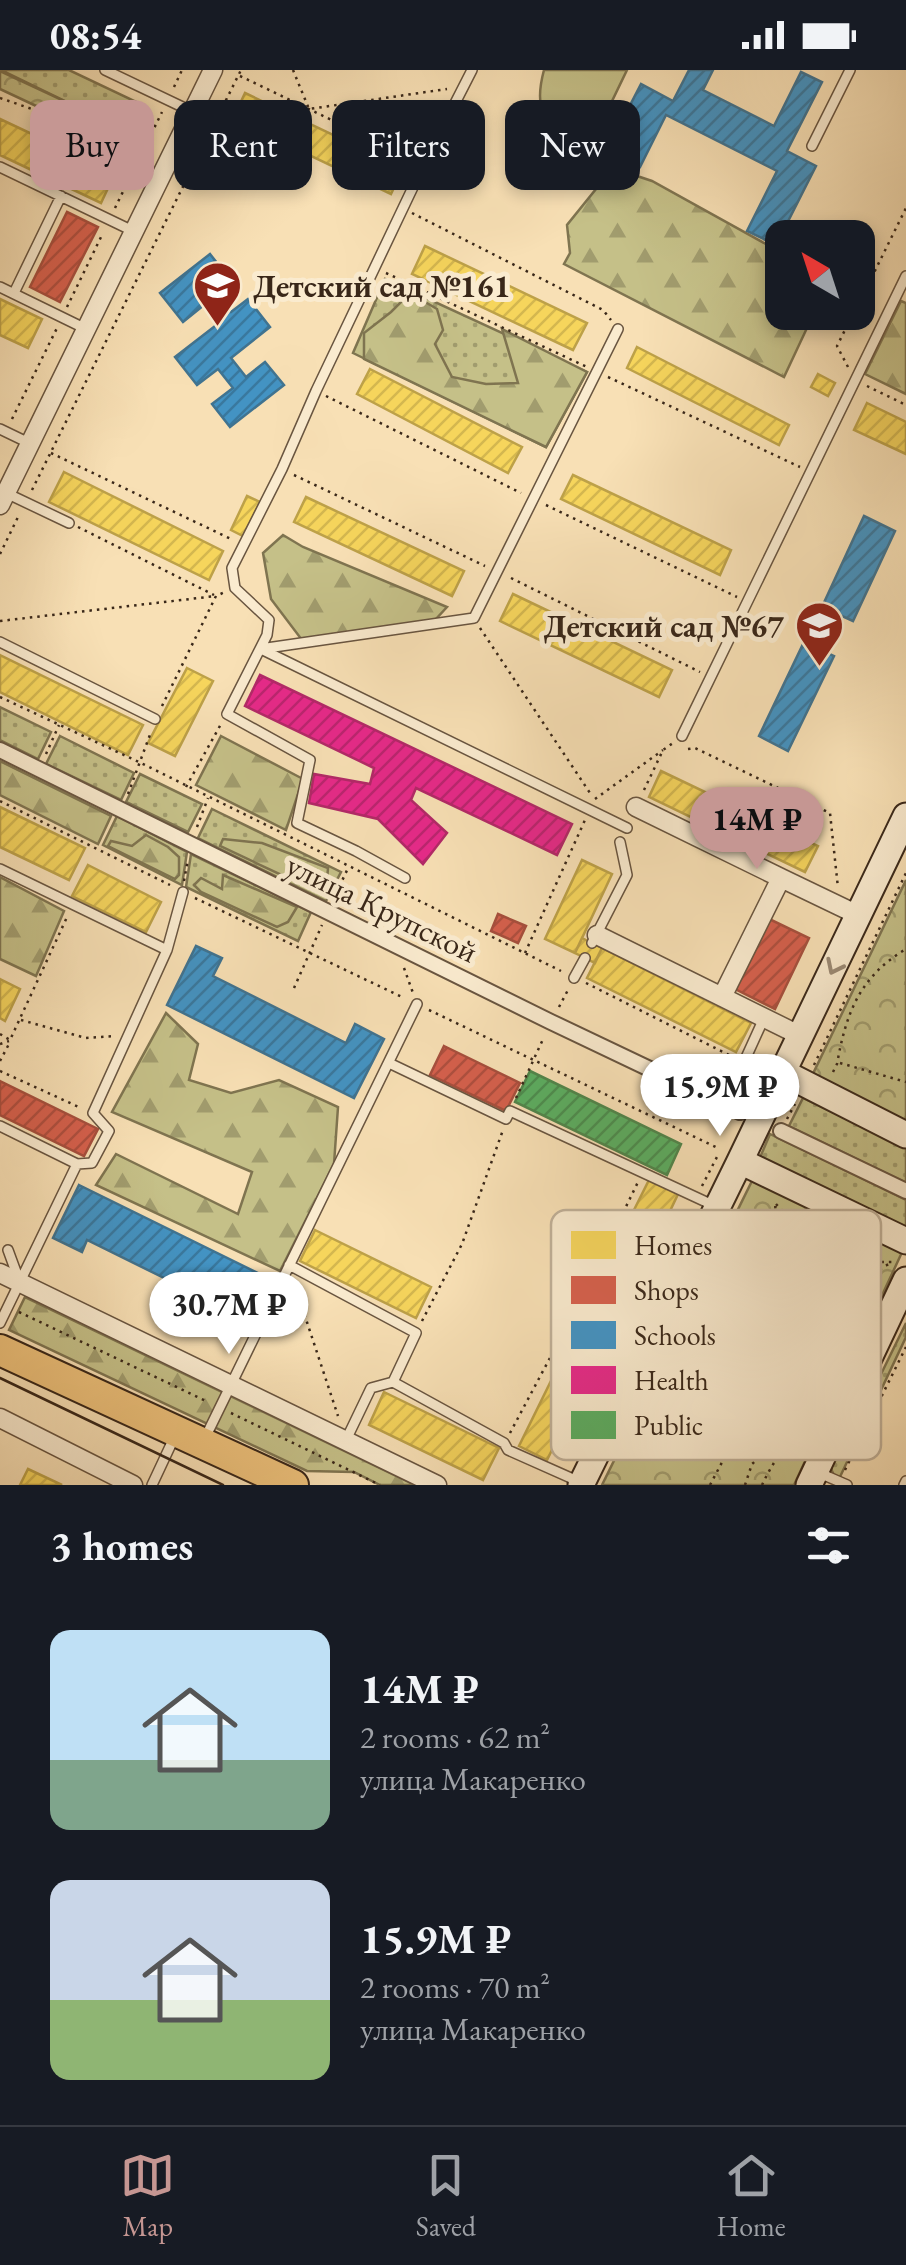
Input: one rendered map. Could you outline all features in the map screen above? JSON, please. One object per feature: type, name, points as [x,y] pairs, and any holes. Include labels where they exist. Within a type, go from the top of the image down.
[{"type":"main road","points":[[716,1210],[731,1156],[801,1036],[849,911],[906,816]]},
{"type":"main road","points":[[782,1072],[906,1135]]},
{"type":"main road","points":[[731,1156],[842,1210]]},
{"type":"main road","points":[[881,1229],[906,1241]]},
{"type":"main road","points":[[881,1333],[906,1280]]},
{"type":"main road","points":[[0,1350],[293,1485]]},
{"type":"main road","points":[[581,1484],[593,1460]]},
{"type":"street","points":[[199,100],[213,70]]},
{"type":"street","points":[[2,501],[174,151]]},
{"type":"street","name":"улица Крупской","points":[[0,750],[740,1112]]},
{"type":"street","points":[[636,806],[849,911]]},
{"type":"street","points":[[722,997],[781,878]]},
{"type":"street","points":[[594,939],[801,1036]]},
{"type":"street","points":[[781,1131],[906,1190]]},
{"type":"street","points":[[0,1273],[437,1485]]},
{"type":"street","points":[[0,1418],[113,1481],[134,1485]]},
{"type":"lane","points":[[104,70],[174,103]]},
{"type":"lane","points":[[456,100],[472,70]]},
{"type":"lane","points":[[812,146],[850,70]]},
{"type":"lane","points":[[0,167],[134,232]]},
{"type":"lane","points":[[405,878],[297,824],[310,760],[226,714],[260,649],[268,620],[235,588],[232,568],[412,190]]},
{"type":"lane","points":[[14,294],[60,196]]},
{"type":"lane","points":[[682,736],[906,276]]},
{"type":"lane","points":[[0,287],[86,329]]},
{"type":"lane","points":[[260,649],[474,618],[618,329]]},
{"type":"lane","points":[[3,431],[30,444]]},
{"type":"lane","points":[[2,501],[26,502],[65,524]]},
{"type":"lane","points":[[0,642],[155,719]]},
{"type":"lane","points":[[260,649],[626,828]]},
{"type":"lane","points":[[594,939],[626,875],[620,842]]},
{"type":"lane","points":[[0,869],[167,950]]},
{"type":"lane","points":[[0,1126],[78,1164],[92,1162],[109,1131],[93,1113],[167,950],[182,892]]},
{"type":"lane","points":[[574,978],[585,958]]},
{"type":"lane","points":[[152,1485],[190,1436],[220,1408],[417,1004]]},
{"type":"lane","points":[[744,1062],[764,1018]]},
{"type":"lane","points":[[389,1063],[717,1207]]},
{"type":"lane","points":[[0,1323],[78,1164]]},
{"type":"lane","points":[[8,1250],[20,1282]]},
{"type":"lane","points":[[289,1266],[416,1333],[393,1382]]},
{"type":"lane","points":[[346,1440],[371,1388],[393,1382],[504,1443],[508,1450],[581,1484]]},
{"type":"lane","points":[[812,1478],[843,1483]]},
{"type":"path","points":[[154,128],[182,70]]},
{"type":"path","points":[[293,70],[305,100]]},
{"type":"path","points":[[0,554],[240,73],[292,100]]},
{"type":"path","points":[[312,109],[463,86]]},
{"type":"path","points":[[152,100],[155,94]]},
{"type":"path","points":[[0,98],[30,109]]},
{"type":"path","points":[[3,431],[124,190]]},
{"type":"path","points":[[403,208],[603,310],[618,329]]},
{"type":"path","points":[[875,271],[906,208]]},
{"type":"path","points":[[846,330],[838,346],[855,380],[906,405]]},
{"type":"path","points":[[50,453],[244,545]]},
{"type":"path","points":[[65,524],[216,596]]},
{"type":"path","points":[[0,621],[216,596],[235,588]]},
{"type":"path","points":[[121,809],[155,719],[216,596]]},
{"type":"path","points":[[474,618],[594,800],[682,736]]},
{"type":"path","points":[[0,697],[744,1062]]},
{"type":"path","points":[[186,787],[226,714]]},
{"type":"path","points":[[39,769],[59,725]]},
{"type":"path","points":[[686,749],[696,748],[830,812],[849,911]]},
{"type":"path","points":[[636,806],[663,750]]},
{"type":"path","points":[[182,892],[190,844],[208,798]]},
{"type":"path","points":[[0,801],[731,1156]]},
{"type":"path","points":[[525,953],[590,810]]},
{"type":"path","points":[[808,1076],[906,873]]},
{"type":"path","points":[[0,1062],[73,904]]},
{"type":"path","points":[[397,947],[417,1004]]},
{"type":"path","points":[[828,1078],[837,1063],[854,1001],[892,958],[906,950]]},
{"type":"path","points":[[20,1020],[86,1038],[128,1036]]},
{"type":"path","points":[[0,1034],[10,1040]]},
{"type":"path","points":[[0,1044],[10,1040]]},
{"type":"path","points":[[416,1333],[462,1244],[532,1059]]},
{"type":"path","points":[[837,1063],[906,1084]]},
{"type":"path","points":[[0,1071],[93,1113]]},
{"type":"path","points":[[781,1131],[799,1095]]},
{"type":"path","points":[[626,1210],[644,1173]]},
{"type":"path","points":[[881,1262],[893,1262],[881,1267]]},
{"type":"path","points":[[289,1266],[340,1421]]},
{"type":"path","points":[[18,1311],[380,1485]]},
{"type":"path","points":[[881,1401],[906,1347]]},
{"type":"path","points":[[504,1443],[551,1356]]},
{"type":"path","points":[[710,1485],[722,1460]]},
{"type":"path","points":[[745,1485],[756,1460]]},
{"type":"path","points":[[762,1485],[777,1460]]},
{"type":"path","points":[[843,1483],[854,1460]]},
{"type":"green space","points":[[1,70],[69,70],[132,100],[63,100]]},
{"type":"green space","points":[[544,70],[627,70],[613,100],[540,100]]},
{"type":"green space","points":[[0,71],[62,100],[30,100],[30,103],[0,89]]},
{"type":"green space","points":[[640,177],[765,244],[765,330],[806,330],[784,377],[564,264],[570,253],[567,225],[595,190],[640,190]]},
{"type":"green space","points":[[385,279],[587,372],[546,447],[353,353]]},
{"type":"green space","points":[[410,293],[437,309],[443,330],[435,344],[452,377],[486,384],[518,383],[502,329],[587,372],[546,447],[364,359],[364,333]]},
{"type":"green space","points":[[901,301],[906,303],[906,394],[865,374]]},
{"type":"green space","points":[[283,535],[447,607],[434,621],[302,640],[271,599],[263,553]]},
{"type":"green space","points":[[0,707],[51,732],[38,759],[0,740]]},
{"type":"green space","points":[[60,736],[134,773],[121,800],[46,764]]},
{"type":"green space","points":[[221,736],[303,779],[286,830],[196,785]]},
{"type":"green space","points":[[0,761],[111,816],[98,844],[0,795]]},
{"type":"green space","points":[[140,774],[202,804],[188,832],[126,802]]},
{"type":"green space","points":[[212,809],[341,872],[326,901],[198,838]]},
{"type":"green space","points":[[117,816],[187,852],[182,885],[103,845]]},
{"type":"green space","points":[[146,835],[179,857],[179,875],[175,879],[108,846],[111,841],[132,846]]},
{"type":"green space","points":[[223,839],[262,843],[328,868],[327,880],[290,879],[220,846]]},
{"type":"green space","points":[[191,854],[311,912],[298,941],[186,887]]},
{"type":"green space","points":[[223,875],[297,907],[288,922],[277,927],[201,892],[194,885],[201,878],[222,889]]},
{"type":"green space","points":[[0,877],[64,911],[36,976],[0,959]]},
{"type":"green space","points":[[906,880],[906,1125],[810,1080]]},
{"type":"green space","points":[[166,1013],[198,1044],[189,1080],[231,1093],[279,1080],[338,1107],[334,1164],[280,1271],[96,1185],[116,1154],[238,1214],[252,1172],[112,1112]]},
{"type":"green space","points":[[803,1098],[906,1148],[906,1183],[789,1126]]},
{"type":"green space","points":[[770,1134],[906,1200],[906,1231],[881,1219],[881,1210],[863,1210],[759,1160]]},
{"type":"green space","points":[[752,1181],[818,1210],[738,1210]]},
{"type":"green space","points":[[881,1238],[904,1248],[881,1298]]},
{"type":"green space","points":[[25,1297],[415,1485],[380,1485],[354,1472],[307,1471],[9,1330]]},
{"type":"green space","points":[[906,1323],[906,1337],[881,1390],[881,1374]]},
{"type":"green space","points":[[614,1460],[806,1460],[794,1485],[602,1485]]},
{"type":"green space","points":[[833,1460],[848,1460],[839,1479],[831,1467]]},
{"type":"building: Homes","points":[[245,93],[260,100],[242,100]]},
{"type":"building: Homes","points":[[0,119],[30,133],[30,169],[0,155]]},
{"type":"building: Homes","points":[[312,125],[332,134],[332,166],[312,156]]},
{"type":"building: Homes","points":[[74,190],[107,190],[101,203]]},
{"type":"building: Homes","points":[[425,246],[587,323],[573,350],[412,274]]},
{"type":"building: Homes","points":[[0,299],[42,319],[28,348],[0,335]]},
{"type":"building: Homes","points":[[637,347],[789,425],[779,445],[627,368]]},
{"type":"building: Homes","points":[[370,369],[522,447],[508,473],[357,394]]},
{"type":"building: Homes","points":[[818,374],[835,383],[828,396],[811,387]]},
{"type":"building: Homes","points":[[867,403],[906,422],[906,454],[854,430]]},
{"type":"building: Homes","points":[[64,472],[223,551],[209,580],[49,502]]},
{"type":"building: Homes","points":[[573,475],[731,550],[720,575],[561,499]]},
{"type":"building: Homes","points":[[247,496],[260,502],[243,536],[231,530]]},
{"type":"building: Homes","points":[[306,497],[464,571],[452,596],[294,522]]},
{"type":"building: Homes","points":[[513,594],[672,670],[659,697],[500,621]]},
{"type":"building: Homes","points":[[0,655],[143,725],[128,755],[0,692]]},
{"type":"building: Homes","points":[[187,668],[213,681],[175,756],[148,743]]},
{"type":"building: Homes","points":[[661,771],[818,846],[805,872],[649,797]]},
{"type":"building: Homes","points":[[0,807],[85,848],[69,880],[0,847]]},
{"type":"building: Homes","points":[[582,860],[612,874],[575,953],[545,939]]},
{"type":"building: Homes","points":[[88,865],[161,902],[146,932],[72,896]]},
{"type":"building: Homes","points":[[582,938],[602,948],[595,963],[575,953]]},
{"type":"building: Homes","points":[[602,948],[751,1023],[736,1052],[587,978]]},
{"type":"building: Homes","points":[[0,979],[20,989],[5,1021],[0,1018]]},
{"type":"building: Homes","points":[[650,1178],[679,1192],[670,1210],[634,1210]]},
{"type":"building: Homes","points":[[315,1230],[431,1287],[416,1318],[300,1261]]},
{"type":"building: Homes","points":[[551,1381],[551,1452],[547,1460],[519,1446]]},
{"type":"building: Homes","points":[[384,1392],[499,1448],[483,1480],[369,1425]]},
{"type":"building: Homes","points":[[28,1469],[62,1485],[20,1485]]},
{"type":"building: Shops","points":[[67,212],[98,227],[60,302],[30,287]]},
{"type":"building: Shops","points":[[498,914],[526,926],[518,943],[491,931]]},
{"type":"building: Shops","points":[[765,917],[809,938],[775,1009],[731,987]]},
{"type":"building: Shops","points":[[444,1046],[520,1083],[506,1111],[430,1075]]},
{"type":"building: Shops","points":[[0,1081],[98,1129],[84,1156],[0,1115]]},
{"type":"building: Schools","points":[[689,70],[713,70],[703,90],[774,126],[801,72],[822,82],[787,151],[816,166],[789,220],[765,220],[765,240],[747,231],[777,171],[666,115],[640,167],[640,100],[633,100],[641,84],[673,101]]},
{"type":"building: Schools","points":[[210,254],[232,282],[217,294],[231,312],[248,299],[270,327],[231,358],[246,377],[265,362],[284,385],[230,427],[212,404],[233,388],[218,369],[197,385],[175,357],[219,323],[204,305],[183,322],[160,293]]},
{"type":"building: Schools","points":[[864,516],[895,531],[853,621],[822,607]]},
{"type":"building: Schools","points":[[804,642],[834,656],[788,751],[759,736]]},
{"type":"building: Schools","points":[[196,946],[222,958],[213,976],[346,1043],[355,1024],[384,1039],[354,1098],[167,1005]]},
{"type":"building: Schools","points":[[79,1185],[270,1279],[245,1331],[220,1319],[225,1308],[87,1240],[82,1252],[53,1238]]},
{"type":"building: Health","points":[[260,675],[572,824],[557,855],[416,788],[411,800],[447,833],[423,864],[378,819],[309,803],[314,774],[370,784],[374,768],[245,706]]},
{"type":"building: Public","points":[[530,1071],[681,1144],[667,1175],[515,1102]]},
{"type":"tram line","points":[[0,1378],[223,1485]]},
{"type":"place","name":"Детский сад №161","points":[[218,328]]},
{"type":"place","name":"Детский сад №67","points":[[819,668]]}]
